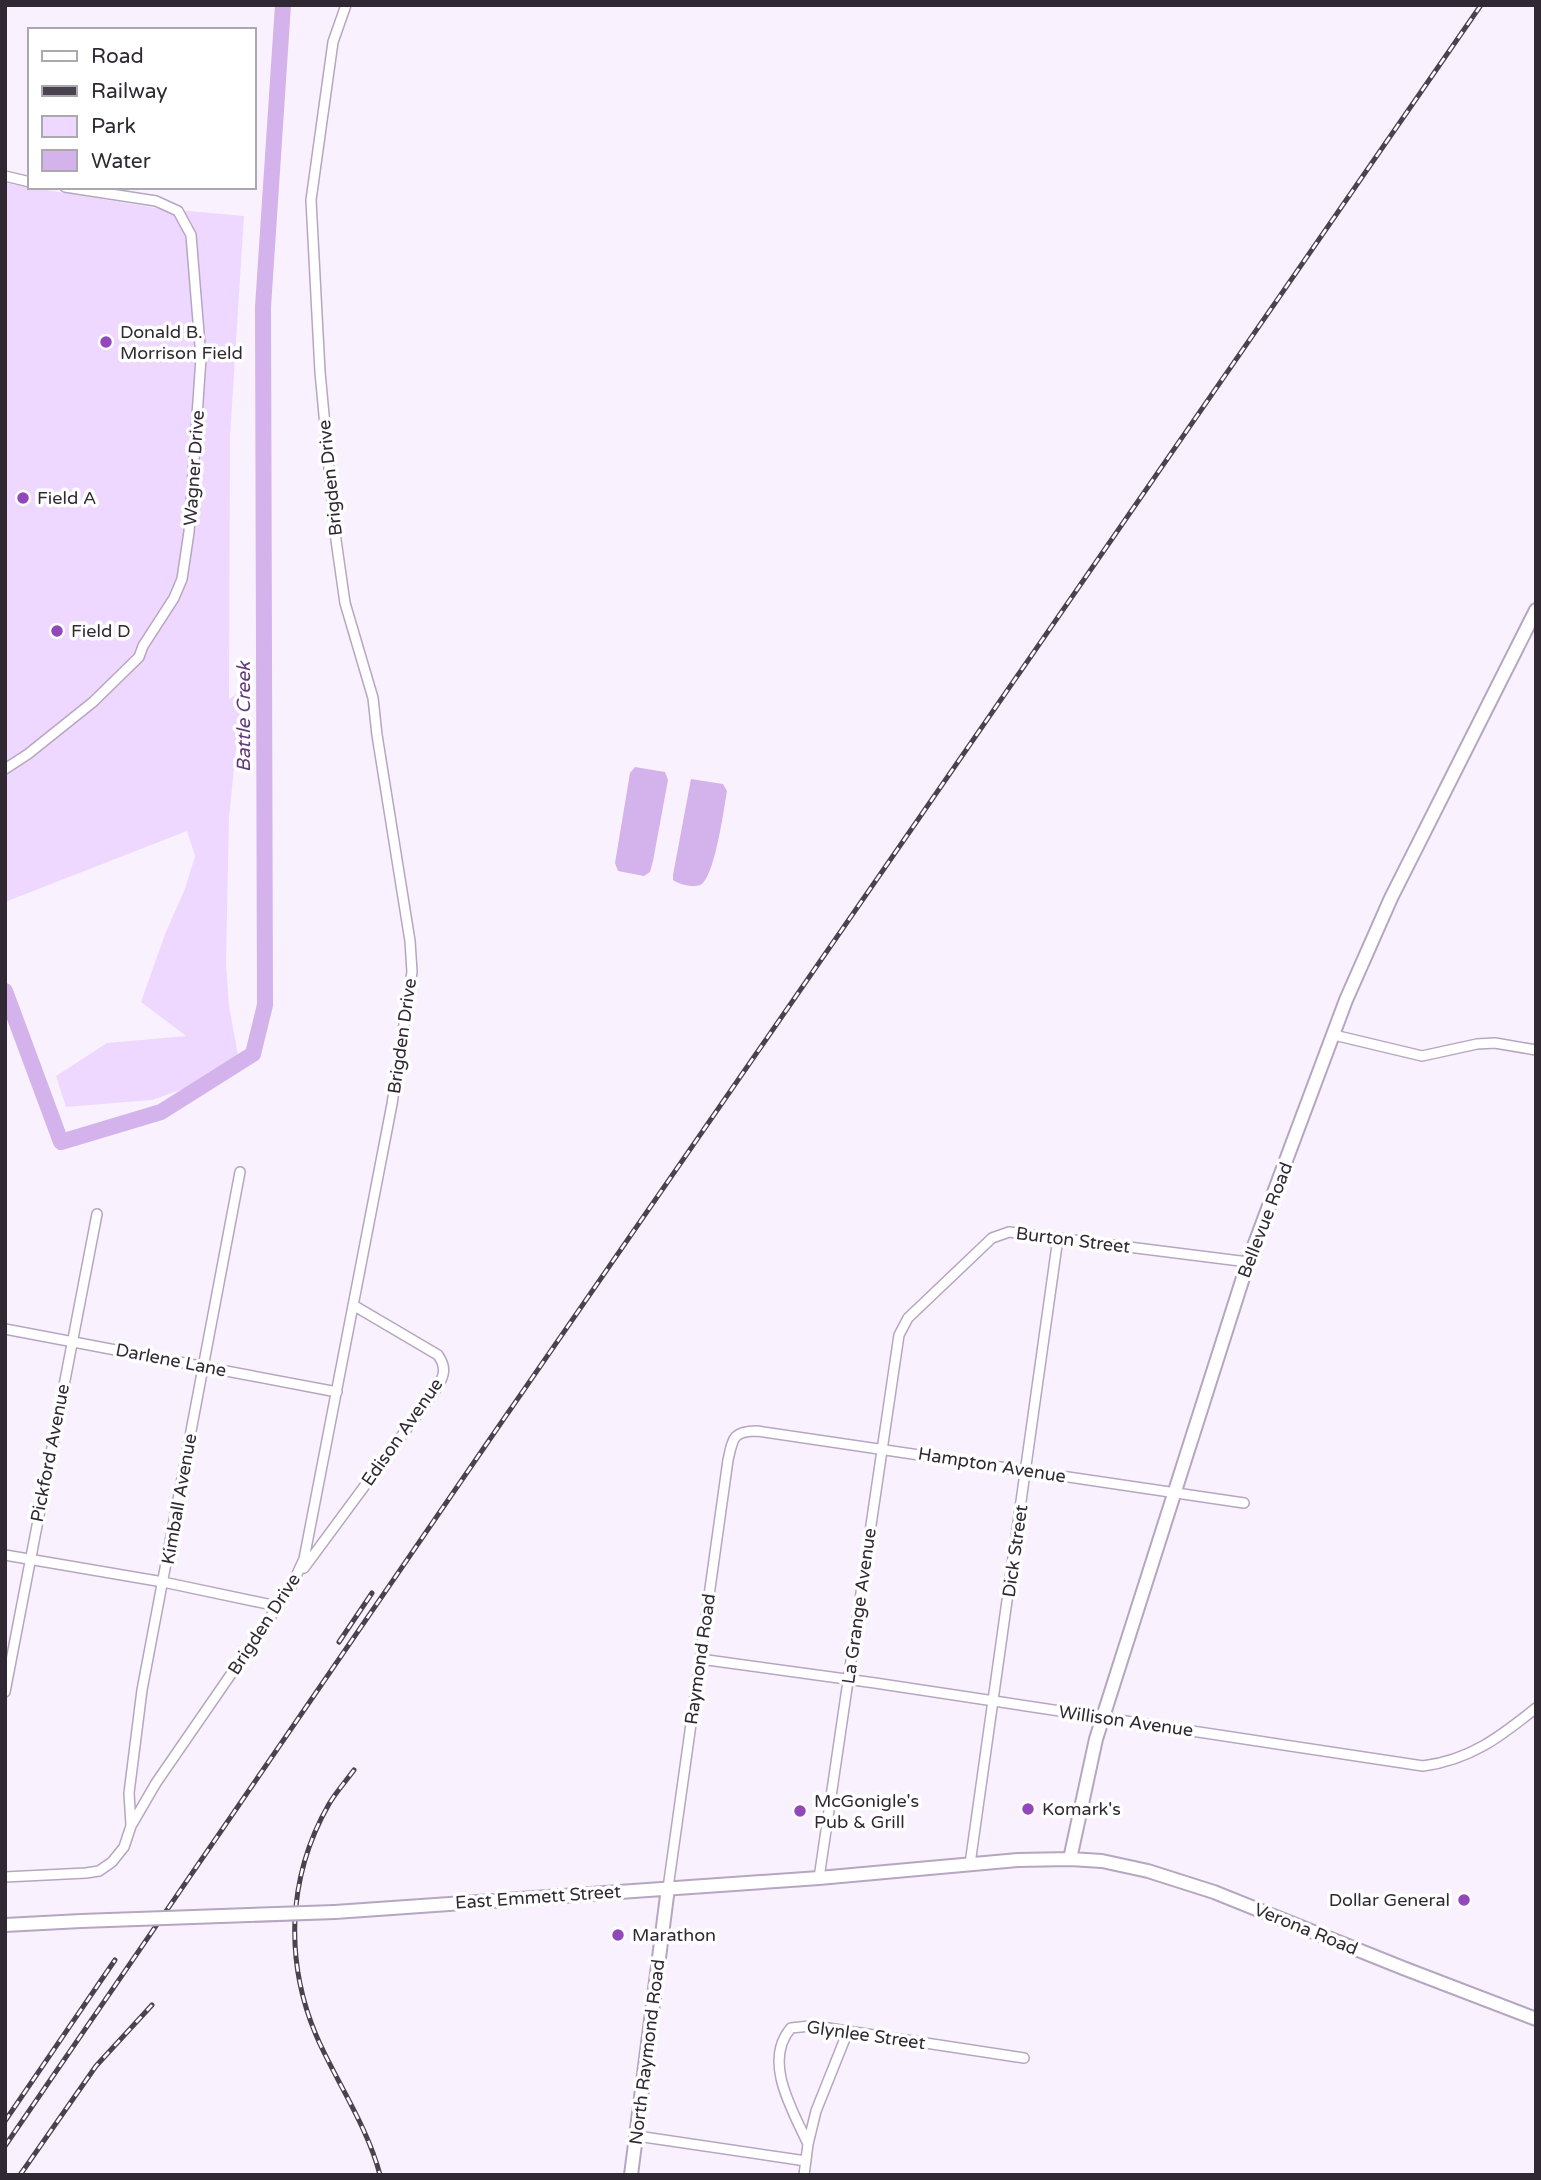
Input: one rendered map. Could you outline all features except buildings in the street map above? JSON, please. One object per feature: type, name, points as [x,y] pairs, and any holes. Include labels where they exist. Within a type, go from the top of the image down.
[{"type":"street","name":"Brigden Drive","points":[[5,1877],[63,1876],[99,1871],[112,1862],[124,1847],[131,1826],[156,1783],[291,1587],[304,1559],[392,1104],[412,972],[408,923],[373,698],[345,603],[335,533],[320,372],[311,200],[333,42],[346,5]]},
{"type":"street","points":[[5,176],[28,182]]},
{"type":"street","name":"Wagner Drive","points":[[5,769],[93,702],[139,657],[143,646],[162,620],[182,579],[189,532],[201,358],[191,235],[177,211],[156,201],[78,189]]},
{"type":"street","name":"Bellevue Road","points":[[1070,1858],[1087,1775],[1104,1718],[1248,1262],[1346,1000],[1391,898],[1536,610]]},
{"type":"street","points":[[1334,1035],[1422,1056],[1477,1044],[1495,1043],[1536,1049]]},
{"type":"street","name":"Kimball Avenue","points":[[131,1826],[129,1793],[142,1690],[240,1172]]},
{"type":"street","name":"Pickford Avenue","points":[[5,1692],[97,1214]]},
{"type":"street","name":"Burton Street","points":[[899,1335],[908,1318],[992,1238],[1009,1232],[1248,1262]]},
{"type":"street","name":"Dick Street","points":[[970,1864],[1058,1238]]},
{"type":"street","name":"Edison Avenue","points":[[291,1587],[437,1388],[444,1374],[444,1367],[438,1355],[353,1305]]},
{"type":"street","name":"Darlene Lane","points":[[5,1329],[337,1392]]},
{"type":"street","name":"La Grange Avenue","points":[[818,1878],[899,1335]]},
{"type":"street","name":"Hampton Avenue","points":[[740,1433],[757,1431],[1244,1503]]},
{"type":"street","name":"Raymond Road","points":[[668,1888],[729,1460],[733,1438],[740,1433]]},
{"type":"street","points":[[5,1555],[277,1606]]},
{"type":"street","name":"Willison Avenue","points":[[700,1659],[1423,1766],[1445,1763],[1467,1755],[1507,1731],[1536,1708]]},
{"type":"street","name":"East Emmett Street","points":[[5,1925],[335,1912],[1070,1858]]},
{"type":"street","name":"Verona Road","points":[[1070,1858],[1102,1861],[1148,1871],[1214,1892],[1536,2019]]},
{"type":"street","name":"North Raymond Road","points":[[631,2175],[668,1888]]},
{"type":"street","name":"Glynlee Street","points":[[808,2144],[783,2086],[779,2065],[780,2045],[791,2028],[799,2026],[848,2031],[1024,2059]]},
{"type":"street","points":[[804,2175],[816,2110],[848,2031]]},
{"type":"street","points":[[637,2136],[806,2161]]},
{"type":"green space","points":[[5,183],[28,187],[28,189],[156,208],[244,216],[230,437],[229,699],[242,691],[229,817],[226,963],[229,1006],[238,1055],[203,1082],[152,1100],[66,1107],[56,1076],[107,1043],[186,1036],[141,1002],[195,856],[187,831],[5,902]]},
{"type":"water","points":[[635,767],[665,772],[668,780],[653,861],[650,872],[644,876],[618,871],[615,863],[630,773]]},
{"type":"water","points":[[691,779],[723,784],[727,791],[710,870],[700,885],[693,886],[673,880]]},
{"type":"waterway","name":"Battle Creek","points":[[5,991],[61,1142],[161,1112],[253,1054],[265,1005],[263,307],[283,5]]},
{"type":"railway","points":[[5,2146],[1481,5]]},
{"type":"railway","points":[[339,1642],[372,1593]]},
{"type":"railway","points":[[354,1770],[329,1804],[304,1862],[295,1923],[296,1954],[308,2014],[361,2125],[380,2175]]},
{"type":"railway","points":[[5,2121],[115,1960]]},
{"type":"railway","points":[[20,2175],[96,2066],[152,2005]]},
{"type":"place","name":"Donald B. Morrison Field","points":[[106,342]]},
{"type":"place","name":"Field A","points":[[23,498]]},
{"type":"place","name":"Field D","points":[[57,631]]},
{"type":"place","name":"Komark's","points":[[1028,1809]]},
{"type":"place","name":"McGonigle's Pub & Grill","points":[[800,1811]]},
{"type":"place","name":"Dollar General","points":[[1464,1900]]},
{"type":"place","name":"Marathon","points":[[618,1935]]}]
